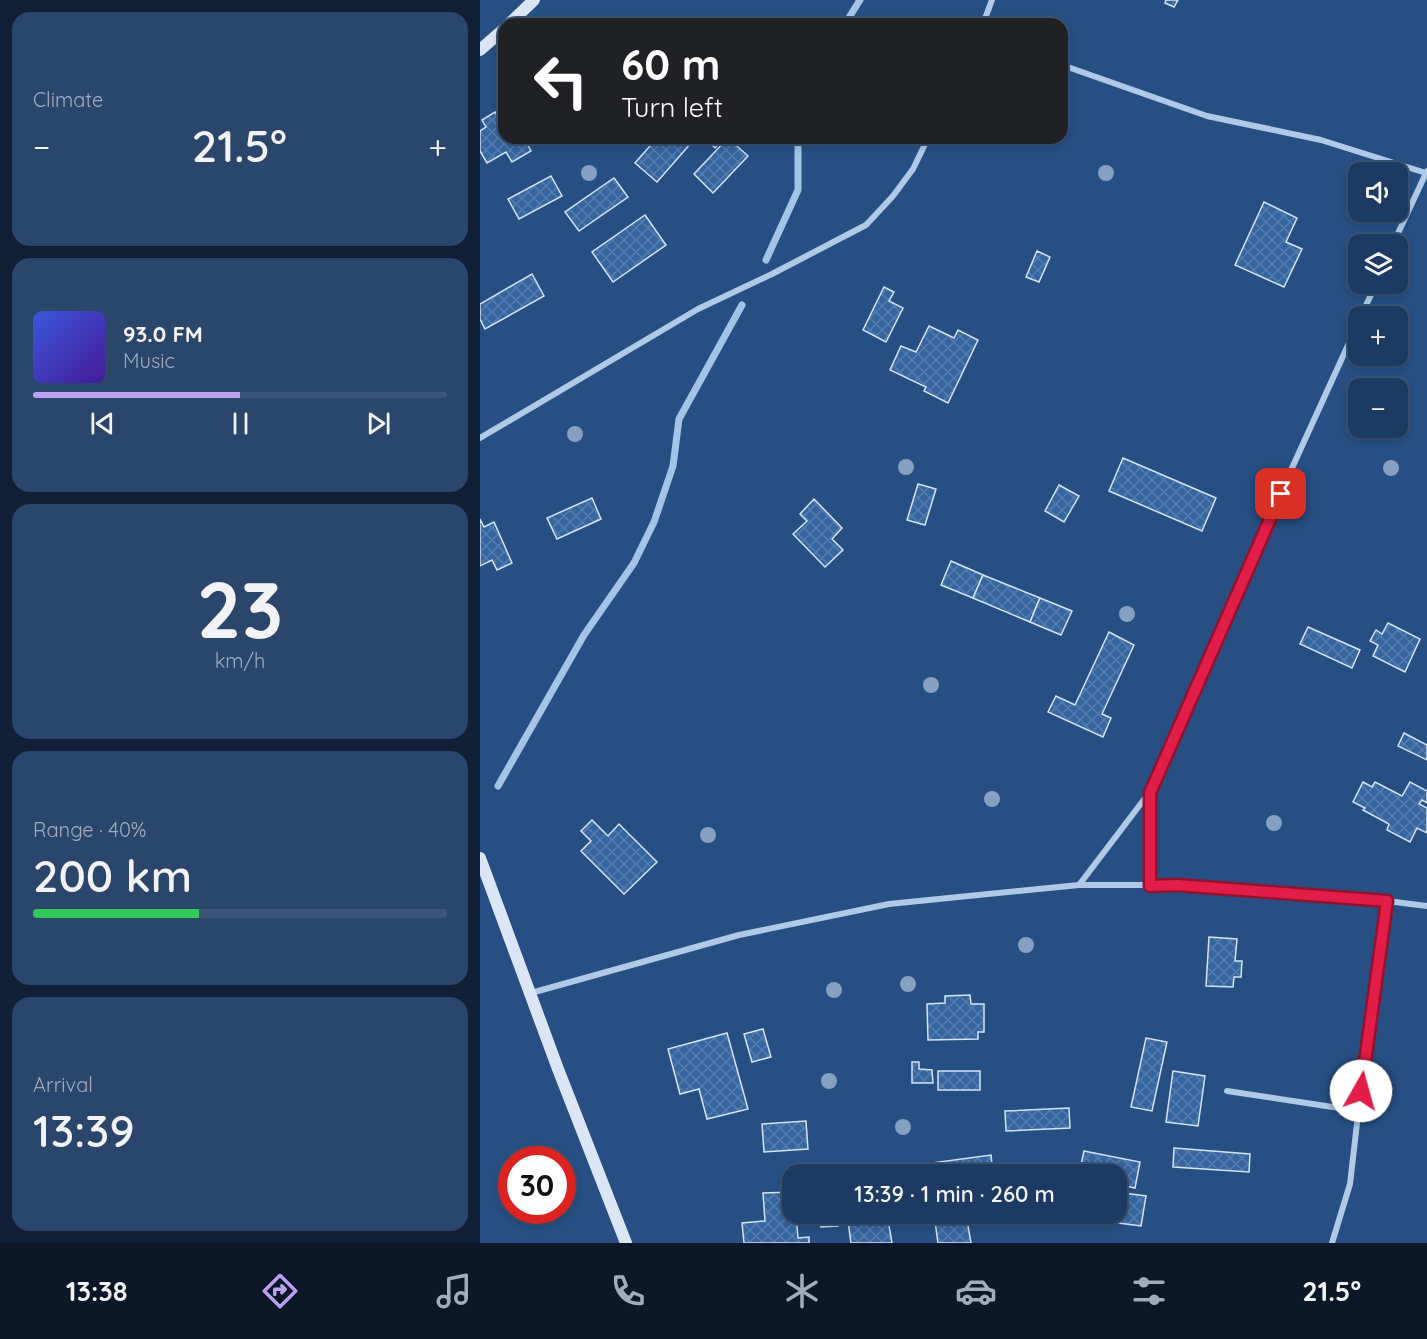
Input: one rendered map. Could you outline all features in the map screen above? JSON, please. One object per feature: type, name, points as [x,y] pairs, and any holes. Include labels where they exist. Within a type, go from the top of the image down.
[{"type":"street","points":[[516,18],[534,0]]},
{"type":"street","points":[[986,18],[992,0]]},
{"type":"street","points":[[480,50],[498,35]]},
{"type":"street","points":[[1068,67],[1207,116],[1321,140],[1426,172],[1398,234]]},
{"type":"street","points":[[480,438],[698,309],[866,225],[893,196],[913,169],[925,144]]},
{"type":"street","points":[[1079,885],[1150,793],[1251,558],[1348,345]]},
{"type":"street","points":[[1150,793],[1150,886]]},
{"type":"street","points":[[480,858],[558,1069],[626,1243]]},
{"type":"street","points":[[531,993],[739,935],[889,904],[1079,885],[1177,885],[1427,906]]},
{"type":"street","points":[[1332,1243],[1350,1184],[1387,901]]},
{"type":"street","points":[[1227,1091],[1359,1111]]},
{"type":"building","points":[[1166,0],[1178,0],[1174,7],[1165,3]]},
{"type":"building","points":[[495,112],[498,117],[498,144],[527,144],[531,151],[512,162],[506,152],[487,163],[480,151],[480,131],[486,127],[482,120]]},
{"type":"building","points":[[652,144],[690,144],[657,182],[635,163]]},
{"type":"building","points":[[722,144],[735,144],[748,156],[713,193],[694,174]]},
{"type":"building","points":[[551,176],[562,196],[519,219],[508,199]]},
{"type":"building","points":[[614,178],[628,197],[579,231],[565,212]]},
{"type":"building","points":[[1264,202],[1297,218],[1286,242],[1302,249],[1284,287],[1235,265]]},
{"type":"building","points":[[645,215],[666,245],[613,282],[592,252]]},
{"type":"building","points":[[1037,251],[1050,257],[1039,282],[1026,277]]},
{"type":"building","points":[[532,274],[544,296],[485,329],[480,319],[480,304]]},
{"type":"building","points":[[884,287],[894,292],[889,301],[903,308],[886,342],[863,330]]},
{"type":"building","points":[[929,326],[954,338],[958,330],[978,340],[948,403],[924,391],[926,387],[890,370],[901,346],[916,352]]},
{"type":"building","points":[[1123,458],[1216,498],[1202,531],[1109,491]]},
{"type":"building","points":[[918,484],[936,489],[925,525],[907,520]]},
{"type":"building","points":[[1059,485],[1079,496],[1064,522],[1045,511]]},
{"type":"building","points":[[592,498],[601,519],[557,539],[547,518]]},
{"type":"building","points":[[814,499],[842,528],[832,539],[843,550],[825,567],[793,534],[807,521],[800,514]]},
{"type":"building","points":[[480,519],[484,527],[494,522],[512,563],[497,570],[492,560],[480,566]]},
{"type":"building","points":[[951,561],[983,575],[973,598],[941,585]]},
{"type":"building","points":[[983,575],[1040,598],[1030,622],[973,598]]},
{"type":"building","points":[[1040,598],[1072,611],[1061,635],[1030,622]]},
{"type":"building","points":[[1388,623],[1420,639],[1405,672],[1373,656],[1378,645],[1370,641],[1376,630],[1382,634]]},
{"type":"building","points":[[1308,627],[1360,650],[1352,668],[1300,644]]},
{"type":"building","points":[[1109,632],[1134,645],[1102,714],[1111,718],[1103,737],[1048,712],[1056,696],[1075,705]]},
{"type":"building","points":[[1404,733],[1427,745],[1427,760],[1398,746]]},
{"type":"building","points":[[1363,782],[1372,787],[1375,782],[1402,796],[1410,782],[1427,791],[1427,803],[1422,800],[1419,804],[1427,808],[1427,833],[1417,828],[1410,842],[1387,830],[1389,824],[1353,802]]},
{"type":"building","points":[[592,820],[608,836],[619,824],[657,862],[624,894],[581,851],[591,841],[581,831]]},
{"type":"building","points":[[1209,937],[1237,939],[1235,961],[1242,961],[1241,977],[1234,977],[1233,987],[1206,986]]},
{"type":"building","points":[[970,995],[971,1004],[984,1004],[984,1032],[978,1032],[978,1039],[928,1040],[927,1004],[945,1003],[945,996]]},
{"type":"building","points":[[763,1029],[771,1057],[752,1062],[744,1034]]},
{"type":"building","points":[[727,1033],[748,1109],[707,1119],[699,1089],[680,1094],[668,1049]]},
{"type":"building","points":[[1146,1038],[1167,1042],[1152,1111],[1131,1107]]},
{"type":"building","points":[[912,1062],[919,1062],[919,1069],[932,1070],[933,1083],[912,1083]]},
{"type":"building","points":[[938,1071],[980,1071],[980,1090],[938,1090]]},
{"type":"building","points":[[1173,1071],[1205,1076],[1198,1126],[1166,1122]]},
{"type":"building","points":[[1069,1108],[1070,1128],[1006,1131],[1005,1111]]},
{"type":"building","points":[[806,1121],[808,1149],[764,1152],[762,1124]]},
{"type":"building","points":[[1174,1148],[1250,1154],[1249,1172],[1173,1167]]},
{"type":"building","points":[[1084,1151],[1140,1162],[1135,1188],[1127,1186],[1127,1164],[1081,1164]]},
{"type":"building","points":[[991,1155],[992,1164],[924,1164]]},
{"type":"building","points":[[782,1192],[782,1224],[797,1224],[798,1238],[809,1237],[809,1243],[744,1243],[742,1223],[765,1221],[763,1193]]},
{"type":"building","points":[[1127,1193],[1146,1196],[1141,1226],[1126,1224]]},
{"type":"building","points":[[821,1224],[838,1224],[838,1226],[821,1227]]},
{"type":"building","points":[[848,1224],[889,1224],[892,1243],[851,1243]]},
{"type":"building","points":[[935,1224],[968,1224],[971,1243],[938,1243]]},
{"type":"waterway","points":[[849,18],[860,0]]},
{"type":"waterway","points":[[766,260],[798,190],[798,144]]},
{"type":"waterway","points":[[498,786],[584,635],[634,563],[654,522],[673,466],[679,419],[742,305]]},
{"type":"route","points":[[1281,494],[1150,793],[1150,886],[1177,885],[1387,901],[1361,1091]]}]
